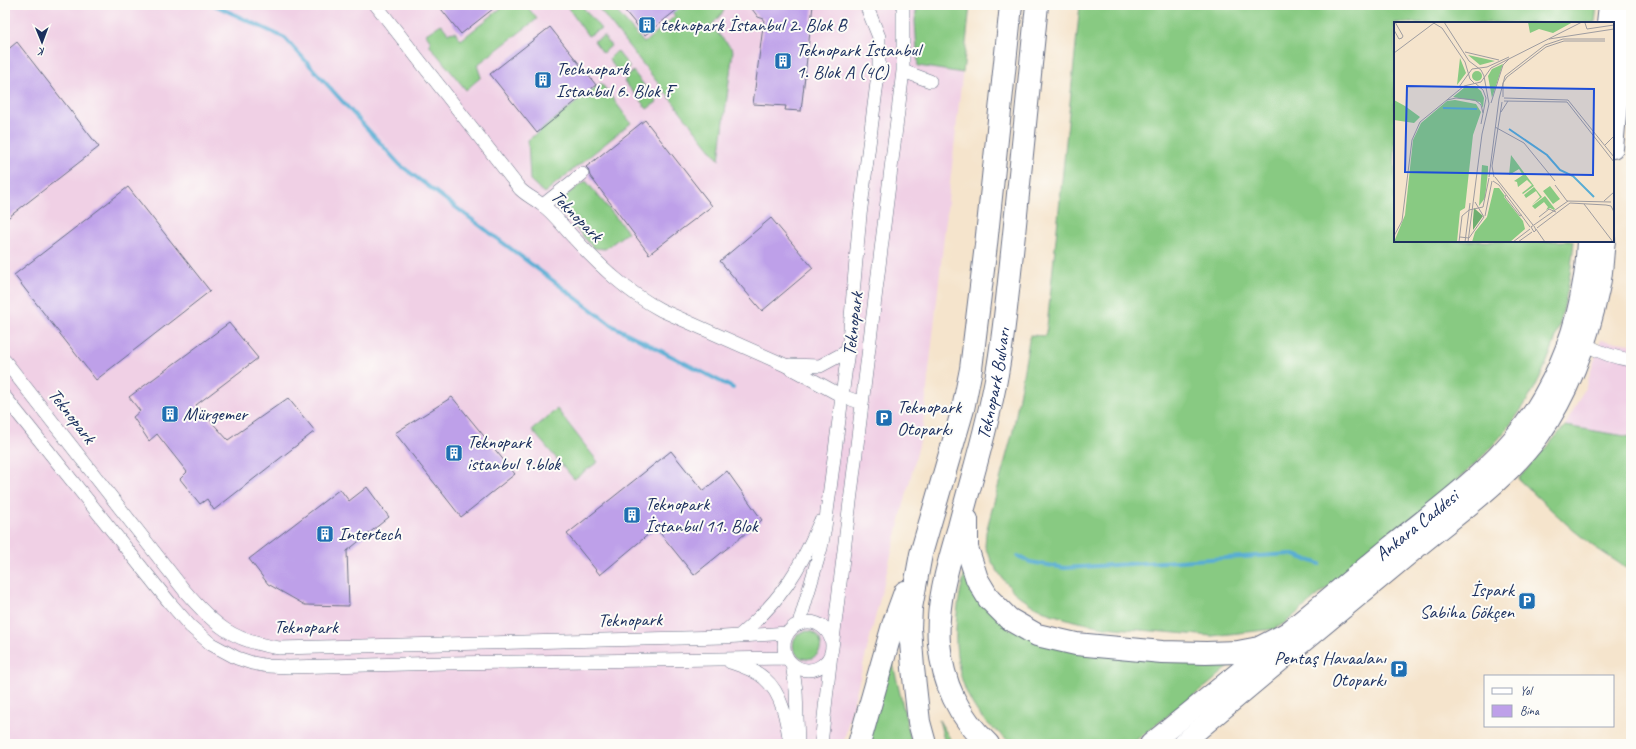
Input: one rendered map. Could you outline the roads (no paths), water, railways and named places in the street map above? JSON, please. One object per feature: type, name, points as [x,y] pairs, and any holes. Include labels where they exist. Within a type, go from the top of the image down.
[{"type":"highway","points":[[996,5],[996,38],[1004,75]]},
{"type":"highway","name":"Teknopark Bulvarı","points":[[925,744],[918,722],[910,628],[913,591],[921,554],[963,409],[971,370],[1011,5]]},
{"type":"highway","name":"Teknopark Bulvarı","points":[[988,744],[971,728],[954,702],[945,673],[939,642],[940,602],[988,415],[1000,351],[1037,5]]},
{"type":"highway","points":[[968,493],[967,548],[977,579],[989,599],[1009,619],[1036,635],[1076,644],[1162,652],[1206,653],[1238,652],[1259,648],[1286,634]]},
{"type":"highway","points":[[859,744],[893,625],[921,554]]},
{"type":"main road","points":[[1607,22],[1608,5]]},
{"type":"main road","points":[[1614,137],[1626,5]]},
{"type":"main road","name":"Ankara Caddesi","points":[[1150,744],[1286,634],[1486,468],[1512,440],[1534,411],[1564,353],[1579,305],[1584,281],[1587,242]]},
{"type":"main road","name":"Ankara Caddesi","points":[[1182,744],[1483,495],[1504,475],[1538,436],[1551,417],[1573,378],[1585,344],[1601,284],[1604,242]]},
{"type":"street","name":"Teknopark","points":[[376,5],[520,189],[529,198],[543,205],[600,266],[642,299],[689,324],[785,365],[842,396]]},
{"type":"street","name":"Teknopark","points":[[385,5],[515,175],[529,198]]},
{"type":"street","name":"Teknopark","points":[[5,397],[175,609],[200,636],[211,644],[237,658],[252,663],[289,667],[723,659],[790,661],[803,670],[814,670],[825,664],[832,651],[830,636],[822,627],[811,622],[799,624],[821,548],[828,504],[848,351],[860,215],[880,56],[879,37],[866,5]]},
{"type":"street","name":"Teknopark","points":[[821,744],[903,71],[903,5]]},
{"type":"street","points":[[903,71],[930,81]]},
{"type":"street","points":[[543,205],[582,174]]},
{"type":"street","points":[[1585,344],[1599,352],[1631,360]]},
{"type":"street","name":"Teknopark","points":[[785,365],[820,366],[848,351]]},
{"type":"street","name":"Teknopark","points":[[5,362],[184,590],[214,622],[239,638],[280,648],[738,636],[788,633]]},
{"type":"street","points":[[842,396],[862,403]]},
{"type":"street","name":"Teknopark","points":[[738,636],[768,610],[793,577],[811,543],[828,504]]},
{"type":"street","points":[[798,744],[796,690],[790,661],[784,645],[788,633],[799,624]]},
{"type":"street","name":"Teknopark","points":[[723,659],[756,673],[764,678],[771,686],[783,708],[790,744]]},
{"type":"waterway","points":[[214,5],[285,38],[400,165],[613,326],[733,388]]},
{"type":"waterway","points":[[1018,556],[1030,562],[1065,568],[1291,554],[1320,564]]},
{"type":"place","name":"teknopark İstanbul 2. Blok B","points":[[647,25]]},
{"type":"place","name":"Teknopark İstanbul 1. Blok A (4C)","points":[[783,61]]},
{"type":"place","name":"Technopark Istanbul 6. Blok F","points":[[543,80]]},
{"type":"place","name":"Mürgemer","points":[[170,414]]},
{"type":"place","name":"Teknopark Otoparkı","points":[[884,418]]},
{"type":"place","name":"Teknopark istanbul 9.blok","points":[[454,453]]},
{"type":"place","name":"Teknopark İstanbul 11. Blok","points":[[632,515]]},
{"type":"place","name":"Intertech","points":[[325,534]]},
{"type":"place","name":"İspark Sabiha Gökçen","points":[[1527,601]]},
{"type":"place","name":"Pentaş Havaalanı Otoparkı","points":[[1399,669]]}]
